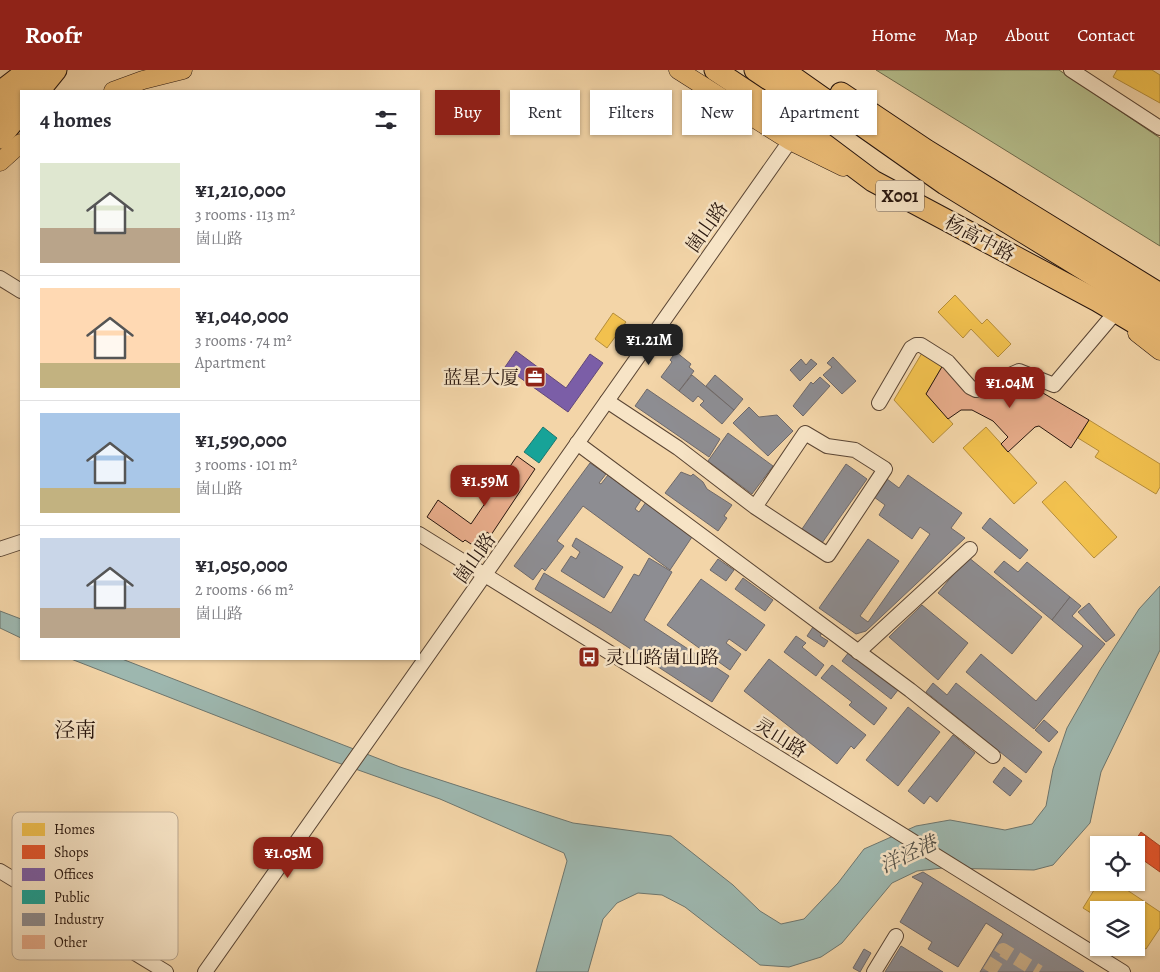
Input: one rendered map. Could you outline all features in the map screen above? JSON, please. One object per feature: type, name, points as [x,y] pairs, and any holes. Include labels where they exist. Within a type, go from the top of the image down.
[{"type":"highway","points":[[0,92],[28,70]]},
{"type":"highway","points":[[20,90],[34,70]]},
{"type":"highway","points":[[40,90],[56,70]]},
{"type":"highway","name":"杨高中路","points":[[715,70],[801,127],[873,181],[1160,338]]},
{"type":"highway","points":[[755,70],[845,130],[945,184]]},
{"type":"highway","name":"杨高中路","points":[[784,70],[945,184],[1160,316]]},
{"type":"highway","points":[[806,70],[926,150],[1160,295]]},
{"type":"highway","points":[[0,120],[20,91]]},
{"type":"highway","points":[[0,138],[20,113]]},
{"type":"main road","points":[[116,90],[144,80],[184,70]]},
{"type":"main road","points":[[678,70],[790,140],[873,181]]},
{"type":"main road","name":"杨高中路","points":[[877,136],[1081,256],[1160,295]]},
{"type":"main road","points":[[0,162],[20,143]]},
{"type":"main road","name":"杨高中路","points":[[1106,307],[1160,352]]},
{"type":"street","points":[[1071,70],[1160,128]]},
{"type":"street","name":"崮山路","points":[[204,972],[790,140]]},
{"type":"street","points":[[0,278],[20,290]]},
{"type":"street","points":[[879,403],[911,348],[916,345],[921,345],[948,362],[970,387],[976,390],[1019,371],[1054,385],[1106,307]]},
{"type":"street","points":[[607,401],[678,448],[756,507],[828,556],[885,469],[854,450],[827,446],[805,433],[756,507]]},
{"type":"street","points":[[577,443],[858,652],[993,756]]},
{"type":"street","name":"灵山路","points":[[420,535],[1123,972]]},
{"type":"street","points":[[0,549],[20,542]]},
{"type":"street","points":[[858,652],[970,549]]},
{"type":"street","points":[[0,871],[12,878]]},
{"type":"street","points":[[874,972],[896,936]]},
{"type":"street","points":[[146,960],[166,972]]},
{"type":"green space","points":[[876,70],[1059,70],[1160,138],[1160,246]]},
{"type":"water","name":"洋泾港","points":[[1160,586],[1160,650],[1101,772],[1090,823],[1053,865],[1034,870],[942,868],[917,871],[892,883],[842,943],[821,957],[789,967],[760,965],[685,907],[662,895],[638,893],[617,903],[603,919],[588,972],[536,972],[567,861],[564,853],[440,799],[330,760],[74,660],[125,660],[400,767],[573,823],[671,836],[733,885],[760,911],[781,924],[804,919],[838,883],[864,849],[916,826],[950,820],[1005,830],[1032,824],[1046,806],[1053,769],[1067,728],[1100,670],[1139,609]]},
{"type":"water","points":[[0,611],[20,619],[20,638],[0,628]]},
{"type":"building: Homes","points":[[1117,70],[1152,70],[1160,75],[1160,103],[1113,77]]},
{"type":"building: Homes","points":[[955,295],[982,324],[987,319],[1011,344],[998,357],[971,329],[963,338],[938,312]]},
{"type":"building: Homes","points":[[613,313],[626,322],[607,348],[595,339]]},
{"type":"building: Homes","points":[[922,353],[943,365],[926,394],[953,424],[933,443],[894,400]]},
{"type":"building: Homes","points":[[1089,420],[1160,464],[1160,487],[1156,494],[1095,457],[1099,451],[1078,438]]},
{"type":"building: Homes","points":[[986,427],[1037,483],[1014,504],[963,448]]},
{"type":"building: Homes","points":[[1065,481],[1117,537],[1094,558],[1042,502]]},
{"type":"building: Homes","points":[[1093,891],[1128,891],[1144,901],[1090,901],[1090,912],[1083,908]]},
{"type":"building: Homes","points":[[1145,902],[1160,912],[1160,928],[1146,949]]},
{"type":"building: Shops","points":[[1141,832],[1160,846],[1160,872],[1145,861],[1145,836],[1138,836]]},
{"type":"building: Offices","name":"蓝星大厦","points":[[516,351],[566,388],[590,354],[603,363],[568,412],[505,367]]},
{"type":"building: Public","points":[[543,427],[557,438],[539,463],[524,452]]},
{"type":"building: Industry","points":[[676,352],[691,364],[689,367],[694,371],[679,391],[661,377],[672,362],[670,360]]},
{"type":"building: Industry","points":[[833,357],[856,381],[842,394],[823,375],[832,367],[827,363]]},
{"type":"building: Industry","points":[[801,359],[806,365],[811,359],[817,364],[800,381],[790,370]]},
{"type":"building: Industry","points":[[692,375],[734,410],[722,424],[700,405],[704,401],[698,396],[693,402],[679,391]]},
{"type":"building: Industry","points":[[715,375],[743,399],[734,410],[706,386]]},
{"type":"building: Industry","points":[[820,377],[830,386],[803,416],[793,406],[811,382],[813,384]]},
{"type":"building: Industry","points":[[647,389],[720,439],[709,457],[635,406]]},
{"type":"building: Industry","points":[[749,407],[759,417],[777,415],[793,431],[768,456],[733,423]]},
{"type":"building: Industry","points":[[728,433],[773,466],[752,494],[708,461]]},
{"type":"building: Industry","points":[[590,463],[606,474],[599,483],[601,484],[608,475],[641,500],[635,509],[639,512],[646,502],[692,537],[670,570],[583,506],[557,541],[564,546],[545,571],[542,568],[533,580],[514,566]]},
{"type":"building: Industry","points":[[846,464],[867,479],[822,543],[802,529]]},
{"type":"building: Industry","points":[[681,472],[691,476],[693,474],[703,482],[707,489],[732,505],[724,516],[727,518],[718,531],[665,493]]},
{"type":"building: Industry","points":[[908,475],[962,513],[951,528],[965,538],[866,631],[856,634],[819,608],[868,539],[899,561],[860,616],[868,622],[930,534],[920,527],[912,539],[879,515],[885,505],[874,497],[887,479],[899,488]]},
{"type":"building: Industry","points":[[990,518],[1028,550],[1020,559],[982,528]]},
{"type":"building: Industry","points":[[576,538],[623,567],[604,598],[561,571],[571,556],[576,559],[580,552],[572,546]]},
{"type":"building: Industry","points":[[968,557],[1042,617],[1012,654],[938,593]]},
{"type":"building: Industry","points":[[649,558],[672,572],[644,620],[729,676],[712,702],[535,589],[544,573],[611,613],[634,574],[639,576]]},
{"type":"building: Industry","points":[[718,559],[734,570],[726,581],[710,570]]},
{"type":"building: Industry","points":[[1004,561],[1018,572],[1027,562],[1070,597],[1052,620],[994,572]]},
{"type":"building: Industry","points":[[743,578],[773,600],[765,611],[735,589]]},
{"type":"building: Industry","points":[[701,579],[765,625],[746,651],[729,639],[726,643],[741,654],[730,670],[667,625]]},
{"type":"building: Industry","points":[[1070,597],[1081,606],[1072,616],[1105,644],[1034,729],[966,672],[981,654],[1036,701],[1083,646],[1052,620]]},
{"type":"building: Industry","points":[[1089,603],[1115,635],[1106,642],[1078,612]]},
{"type":"building: Industry","points":[[922,605],[968,643],[938,680],[889,637]]},
{"type":"building: Industry","points":[[813,627],[822,633],[820,636],[828,641],[824,647],[807,636]]},
{"type":"building: Industry","points":[[796,636],[806,643],[802,647],[824,665],[816,676],[784,652]]},
{"type":"building: Industry","points":[[849,652],[898,690],[891,699],[842,661]]},
{"type":"building: Industry","points":[[769,659],[866,735],[854,749],[851,746],[837,764],[744,691]]},
{"type":"building: Industry","points":[[832,665],[887,708],[874,725],[849,705],[852,702],[821,678]]},
{"type":"building: Industry","points":[[933,683],[947,695],[956,683],[1042,752],[1026,773],[926,692]]},
{"type":"building: Industry","points":[[908,707],[940,732],[898,786],[866,760]]},
{"type":"building: Industry","points":[[1044,720],[1058,732],[1049,742],[1035,730]]},
{"type":"building: Industry","points":[[953,735],[975,753],[937,802],[930,796],[924,804],[908,791]]},
{"type":"building: Industry","points":[[1004,767],[1022,781],[1010,796],[993,782]]},
{"type":"building: Industry","points":[[923,872],[1084,972],[980,972],[1003,934],[986,923],[958,967],[928,949],[932,942],[900,922],[923,883],[912,877]]},
{"type":"building: Industry","points":[[901,946],[943,972],[885,972]]},
{"type":"building: Industry","points":[[864,949],[871,953],[860,972],[853,968]]},
{"type":"building: Other","points":[[943,365],[966,393],[982,396],[1016,382],[1026,383],[1089,420],[1071,448],[1039,426],[1035,427],[1008,452],[1001,444],[1008,437],[993,421],[972,410],[961,410],[948,419],[926,394]]},
{"type":"building: Other","points":[[517,456],[535,469],[491,535],[487,532],[480,543],[471,544],[465,540],[463,542],[427,517],[438,500],[471,524]]},
{"type":"tunnel","points":[[989,972],[1003,950],[1039,972]]},
{"type":"place","name":"蓝星大厦","points":[[535,377]]},
{"type":"place","name":"灵山路崮山路","points":[[589,657]]},
{"type":"district","name":"泾南","points":[[75,730]]}]
